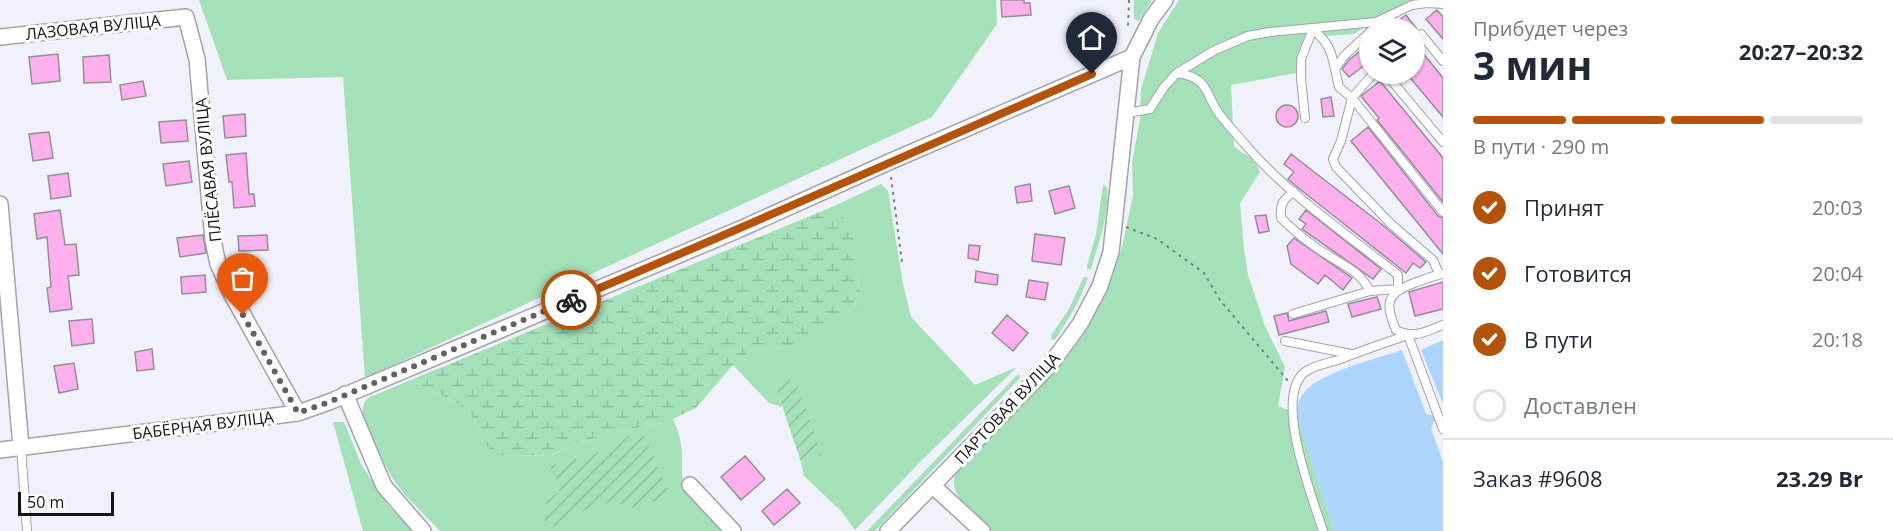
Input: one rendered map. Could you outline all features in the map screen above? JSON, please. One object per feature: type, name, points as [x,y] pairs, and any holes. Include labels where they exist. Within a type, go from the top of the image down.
[{"type":"street","points":[[1132,57],[1151,19],[1165,0]]},
{"type":"street","name":"ЛАЗОВАЯ ВУЛІЦА","points":[[0,37],[186,17]]},
{"type":"street","name":"ПЛЁСАВАЯ ВУЛІЦА","points":[[186,17],[197,59],[213,240],[218,264],[232,295],[298,413]]},
{"type":"street","name":"БАБЁРНАЯ ВУЛІЦА","points":[[0,450],[298,413],[738,230],[1132,57]]},
{"type":"street","name":"ПАРТОВАЯ ВУЛІЦА","points":[[888,531],[1050,365],[1080,324],[1100,286],[1111,252],[1132,57]]},
{"type":"street","points":[[0,204],[21,447]]},
{"type":"street","points":[[345,394],[384,486],[423,531]]},
{"type":"street","points":[[690,485],[733,531]]},
{"type":"street","points":[[933,486],[982,531]]},
{"type":"lane","points":[[1388,18],[1412,5],[1443,4]]},
{"type":"lane","points":[[1127,113],[1150,109],[1164,87],[1177,73],[1215,50],[1248,36],[1270,32],[1359,26]]},
{"type":"lane","points":[[1313,29],[1326,41],[1331,50],[1339,87],[1352,98],[1443,212]]},
{"type":"lane","points":[[1305,118],[1301,59],[1313,29]]},
{"type":"lane","points":[[1425,39],[1443,61]]},
{"type":"lane","points":[[1335,69],[1344,56],[1359,42]]},
{"type":"lane","points":[[1177,73],[1191,75],[1202,83],[1219,114],[1252,153],[1294,192],[1398,275],[1398,289],[1390,300],[1389,315],[1396,330],[1407,335],[1443,429]]},
{"type":"lane","points":[[1293,314],[1370,291],[1398,289],[1441,274],[1434,260],[1391,224],[1336,167],[1333,159],[1341,141],[1352,98],[1365,84]]},
{"type":"lane","points":[[1394,84],[1443,142]]},
{"type":"lane","points":[[1294,192],[1282,203],[1281,218],[1331,258],[1347,266],[1363,279],[1370,291]]},
{"type":"lane","points":[[1323,531],[1292,420],[1294,387],[1306,371],[1407,335],[1418,334],[1443,325]]},
{"type":"lane","points":[[1285,341],[1353,354]]},
{"type":"lane","points":[[21,447],[27,531]]},
{"type":"path","points":[[1129,0],[1128,27],[1142,37]]},
{"type":"path","points":[[889,162],[903,261]]},
{"type":"path","points":[[1114,222],[1157,239],[1204,273],[1220,300],[1294,387]]},
{"type":"green space","points":[[199,0],[996,0],[997,24],[932,117],[365,378],[343,77],[227,80]]},
{"type":"green space","points":[[1134,0],[1152,0],[1139,21],[1134,19]]},
{"type":"green space","points":[[1179,0],[1423,0],[1387,12],[1378,18],[1359,18],[1359,31],[1354,34],[1314,37],[1302,47],[1296,73],[1231,85],[1234,147],[1253,161],[1260,172],[1240,203],[1248,275],[1265,326],[1285,367],[1278,406],[1296,413],[1334,531],[991,531],[969,510],[956,491],[955,477],[960,466],[1027,402],[1061,364],[1082,337],[1107,292],[1122,247],[1133,196],[1132,163],[1140,119],[1141,89],[1158,33]]},
{"type":"green space","points":[[881,184],[888,191],[903,284],[911,317],[975,385],[1017,367],[919,463],[855,530],[842,512],[804,476],[801,462],[821,455],[775,385],[782,407],[769,403],[733,365],[753,349],[785,348],[817,335],[834,318],[862,301],[853,258],[853,232],[832,207]]},
{"type":"green space","points":[[1103,185],[1107,187],[1107,208],[1091,269],[1087,269],[1096,235]]},
{"type":"green space","points":[[832,207],[843,217],[853,232],[853,258],[862,301],[834,318],[818,335],[785,348],[753,349],[733,365],[696,408],[664,423],[614,432],[551,455],[495,456],[482,440],[474,419],[454,401],[422,386],[413,379]]},
{"type":"green space","points":[[1083,278],[1088,278],[1085,286],[1073,310],[1055,340],[1051,339],[1069,309]]},
{"type":"green space","points":[[1019,375],[1020,378],[875,531],[867,531],[1016,376]]},
{"type":"green space","points":[[795,378],[822,455],[801,462],[775,385]]},
{"type":"green space","points":[[413,379],[422,386],[454,401],[474,419],[482,440],[495,456],[551,455],[614,432],[664,423],[673,419],[679,434],[682,452],[684,487],[725,531],[440,531],[405,495],[393,479],[362,415],[364,403],[368,398]]},
{"type":"green space","points":[[333,422],[344,422],[361,464],[387,504],[412,531],[363,531]]},
{"type":"green space","points":[[643,433],[671,497],[624,510],[619,499],[562,519],[563,523],[543,530],[546,499],[560,492],[550,466],[611,449],[612,441]]},
{"type":"water","points":[[1443,340],[1443,404],[1421,350]]},
{"type":"water","points":[[1402,350],[1426,414],[1435,416],[1437,421],[1433,423],[1431,429],[1443,462],[1443,531],[1334,531],[1296,413],[1300,399],[1309,387],[1333,373]]},
{"type":"building","points":[[1001,0],[1024,0],[1024,3],[1030,3],[1031,15],[1002,17]]},
{"type":"building","points":[[1437,10],[1443,17],[1443,39],[1426,19]]},
{"type":"building","points":[[1359,52],[1359,69],[1349,77],[1342,69]]},
{"type":"building","points":[[58,54],[60,81],[32,84],[29,57]]},
{"type":"building","points":[[109,55],[111,82],[84,83],[83,57]]},
{"type":"building","points":[[1425,56],[1443,78],[1443,117],[1415,84],[1425,84]]},
{"type":"building","points":[[143,81],[146,96],[122,100],[120,85]]},
{"type":"building","points":[[1376,84],[1382,84],[1443,158],[1443,202],[1377,120],[1379,118],[1361,96]]},
{"type":"building","points":[[1331,97],[1334,116],[1323,117],[1321,99]]},
{"type":"building","points":[[1287,105],[1297,112],[1298,116],[1291,126],[1287,127],[1277,120],[1276,116],[1283,106]]},
{"type":"building","points":[[245,114],[246,136],[225,138],[223,116]]},
{"type":"building","points":[[186,120],[188,141],[161,143],[159,122]]},
{"type":"building","points":[[1368,127],[1438,216],[1443,218],[1443,254],[1351,141]]},
{"type":"building","points":[[49,132],[53,158],[33,161],[29,134]]},
{"type":"building","points":[[246,153],[249,194],[254,194],[255,206],[234,208],[232,182],[229,182],[226,155]]},
{"type":"building","points":[[1291,154],[1384,226],[1426,262],[1420,268],[1413,263],[1406,273],[1296,186],[1288,179],[1294,172],[1284,164]]},
{"type":"building","points":[[189,161],[192,182],[166,186],[163,164]]},
{"type":"building","points":[[68,173],[71,196],[51,199],[48,176]]},
{"type":"building","points":[[1030,184],[1032,201],[1017,203],[1015,187]]},
{"type":"building","points":[[1069,186],[1075,208],[1055,214],[1049,191]]},
{"type":"building","points":[[60,210],[65,245],[76,244],[79,275],[68,276],[72,309],[50,312],[47,288],[51,287],[47,237],[37,239],[34,214]]},
{"type":"building","points":[[1306,210],[1381,269],[1373,279],[1302,229],[1306,224],[1299,219]]},
{"type":"building","points":[[1266,215],[1269,231],[1259,233],[1255,216]]},
{"type":"building","points":[[1035,234],[1065,238],[1061,265],[1032,261]]},
{"type":"building","points":[[203,235],[206,253],[180,257],[177,238]]},
{"type":"building","points":[[267,235],[268,250],[239,251],[238,236]]},
{"type":"building","points":[[1294,238],[1352,278],[1343,290],[1325,275],[1318,284],[1291,264],[1287,246]]},
{"type":"building","points":[[969,245],[980,246],[978,260],[968,258]]},
{"type":"building","points":[[976,271],[998,275],[997,285],[975,282]]},
{"type":"building","points":[[205,275],[206,292],[182,294],[181,277]]},
{"type":"building","points":[[1029,280],[1048,283],[1045,300],[1026,297]]},
{"type":"building","points":[[1443,282],[1443,309],[1415,316],[1409,292]]},
{"type":"building","points":[[1377,297],[1381,309],[1352,317],[1348,304]]},
{"type":"building","points":[[1326,311],[1329,322],[1279,335],[1274,316],[1287,313],[1289,321]]},
{"type":"building","points":[[1007,315],[1028,333],[1013,351],[992,333]]},
{"type":"building","points":[[92,319],[94,343],[72,346],[69,321]]},
{"type":"building","points":[[152,349],[154,369],[137,371],[135,352]]},
{"type":"building","points":[[74,363],[78,389],[59,393],[54,366]]},
{"type":"building","points":[[745,456],[765,479],[741,500],[721,477]]},
{"type":"building","points":[[787,489],[800,503],[774,525],[762,511]]},
{"type":"way so far","points":[[243,315],[298,413],[571,300]]},
{"type":"route","points":[[571,300],[738,230],[1092,74]]}]
